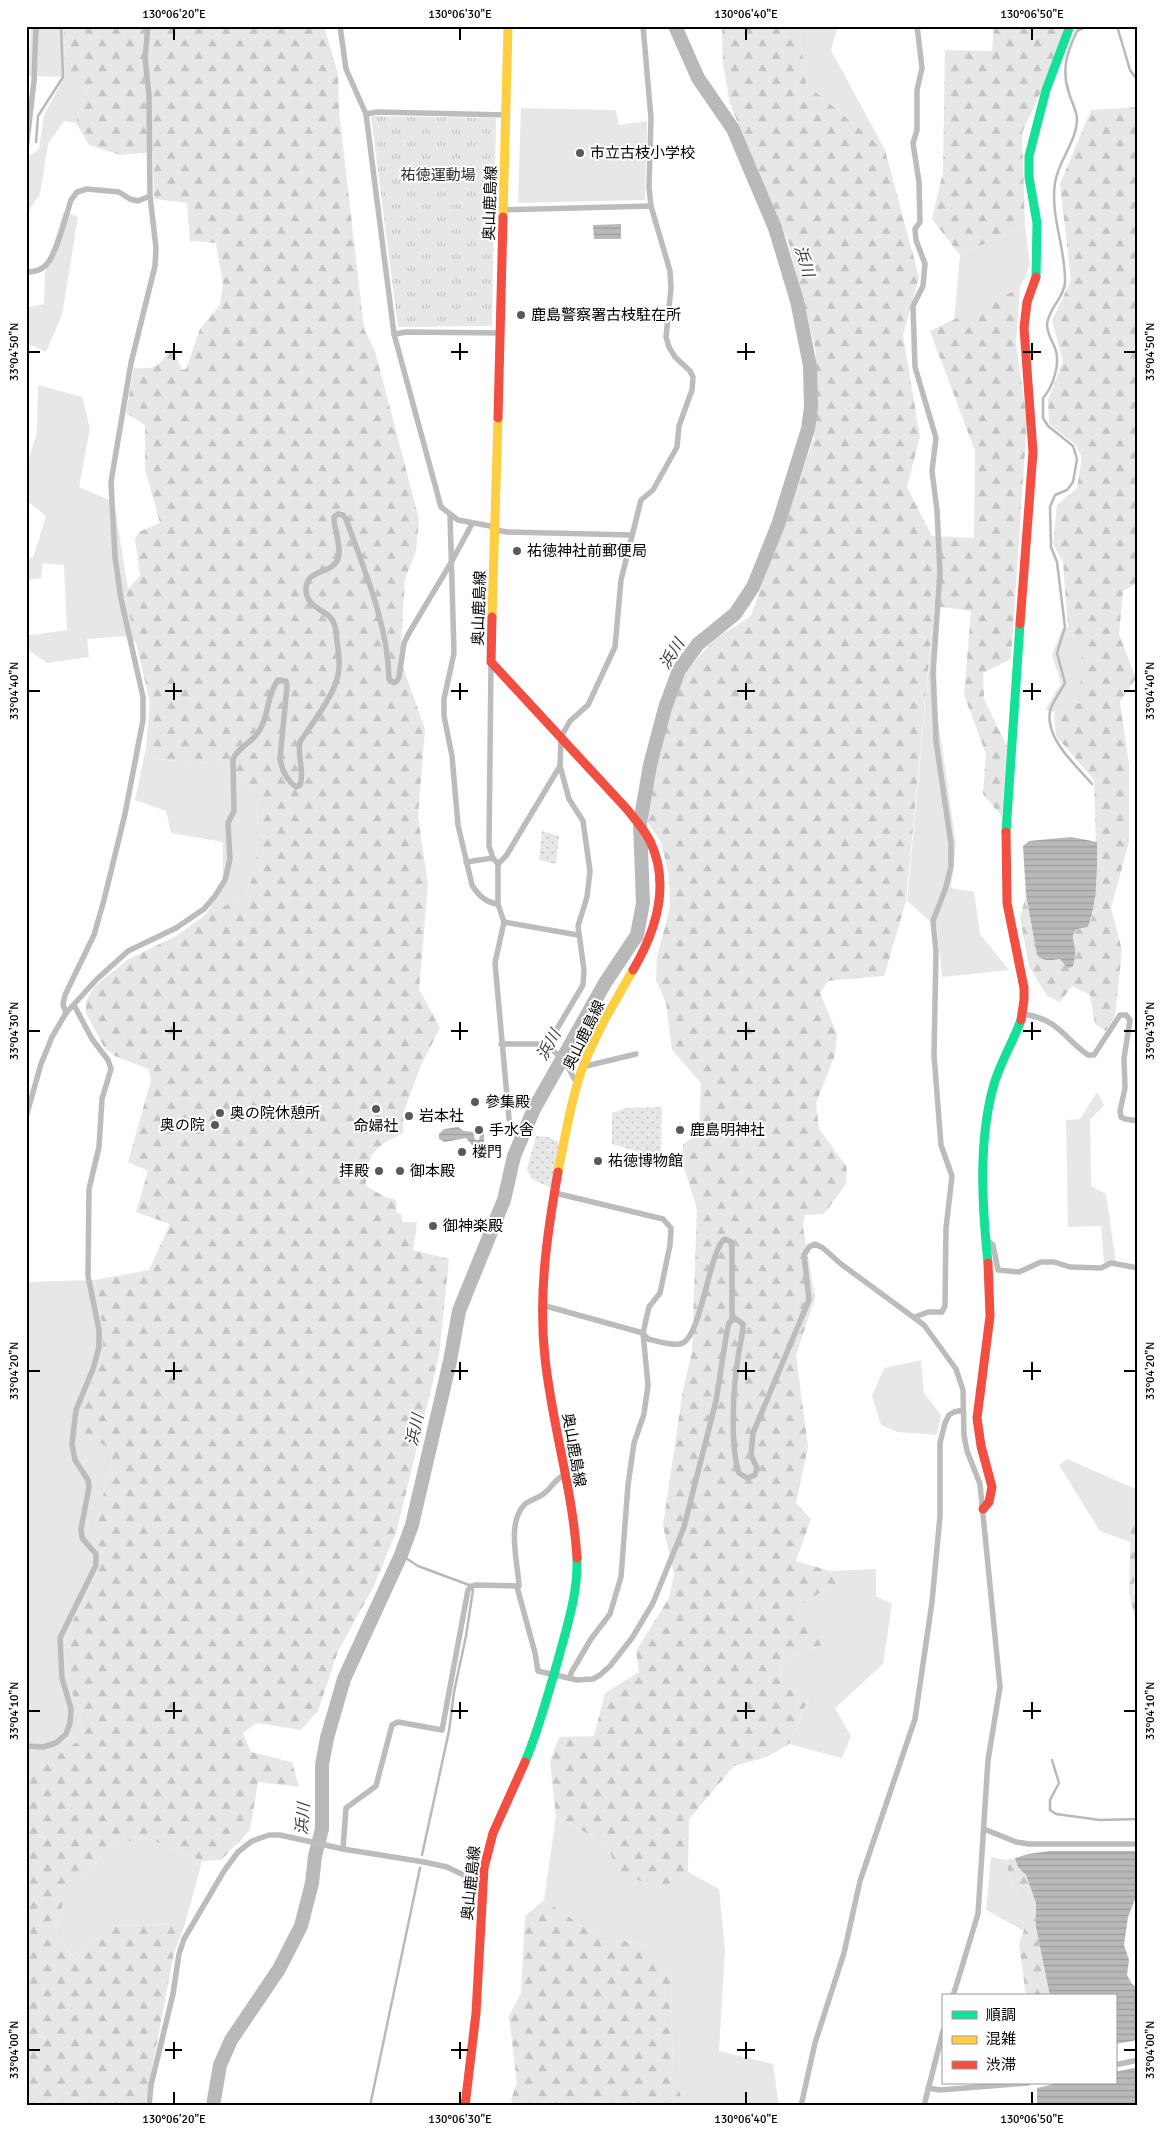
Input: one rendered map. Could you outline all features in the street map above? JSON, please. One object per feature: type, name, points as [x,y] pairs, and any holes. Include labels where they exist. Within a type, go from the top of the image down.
[{"type":"main road","name":"奥山鹿島線","points":[[464,2106],[477,2007],[482,1884],[490,1840],[531,1748],[554,1676],[571,1614],[576,1586],[578,1558],[545,1358],[542,1305],[544,1254],[576,1082],[599,1030],[650,939],[658,918],[661,895],[657,860],[652,845],[643,830],[625,807],[491,662],[508,26]]},
{"type":"main road","points":[[983,1509],[990,1503],[993,1485],[981,1446],[978,1428],[978,1403],[989,1334],[990,1312],[990,1273],[986,1238],[984,1188],[988,1116],[1000,1068],[1016,1034],[1022,1014],[1024,985],[1007,903],[1006,856],[1008,799],[1033,452],[1024,328],[1027,302],[1036,278],[1038,251],[1037,223],[1029,177],[1028,156],[1046,90],[1070,26]]},
{"type":"street","points":[[26,150],[33,89],[36,26]]},
{"type":"street","points":[[66,1013],[65,995],[94,934],[104,900],[143,720],[143,697],[115,557],[111,482],[131,363],[155,266],[156,248],[150,196],[149,95],[145,58],[148,26]]},
{"type":"street","points":[[340,26],[346,70],[366,114],[394,334],[442,507],[458,520],[490,526],[495,530],[507,532],[632,535]]},
{"type":"street","points":[[548,1044],[584,985],[584,970],[578,926],[589,887],[590,871],[583,821],[569,798],[560,766],[560,737],[570,722],[588,705],[615,647],[622,580],[640,500],[653,490],[677,447],[679,426],[692,390],[693,377],[690,371],[675,357],[666,337],[671,288],[670,271],[651,206],[649,187],[651,118],[643,26]]},
{"type":"street","points":[[914,1317],[928,1312],[942,1312],[945,1306],[946,1228],[952,1176],[941,1144],[934,1055],[936,951],[933,921],[945,890],[951,867],[951,844],[936,741],[933,673],[940,572],[937,510],[932,470],[936,438],[915,367],[913,306],[923,286],[925,264],[916,240],[915,229],[920,222],[919,182],[913,143],[917,130],[917,90],[922,68],[917,26]]},
{"type":"street","points":[[366,114],[377,112],[507,115]]},
{"type":"street","points":[[26,272],[33,272],[45,266],[52,257],[71,200],[77,192],[87,189],[119,192],[130,199],[138,201],[150,196]]},
{"type":"street","points":[[504,210],[651,206]]},
{"type":"street","points":[[394,334],[407,332],[500,332]]},
{"type":"street","points":[[26,1116],[41,1064],[52,1037],[66,1013],[96,980],[128,951],[176,928],[204,909],[215,896],[224,880],[230,859],[228,823],[234,811],[233,759],[236,752],[252,740],[260,730],[278,680],[286,680],[288,686],[280,758],[282,769],[290,783],[296,787],[300,785],[302,780],[298,752],[300,742],[338,678],[340,660],[336,627],[330,617],[314,607],[308,600],[306,590],[307,581],[311,576],[333,565],[338,560],[339,554],[334,517],[338,514],[343,515],[346,519],[370,586],[388,659],[389,679],[391,682],[397,681],[399,677],[404,643],[409,633],[472,524]]},
{"type":"street","points":[[450,514],[454,653],[444,699],[444,716],[452,756],[458,825],[472,885],[476,892],[488,902],[498,904]]},
{"type":"street","points":[[491,662],[489,846],[493,858],[498,864],[498,904],[504,922],[494,963],[509,1120]]},
{"type":"street","points":[[498,864],[506,856],[560,766]]},
{"type":"street","points":[[466,862],[493,858]]},
{"type":"street","points":[[504,922],[578,935]]},
{"type":"street","points":[[26,1746],[43,1747],[56,1744],[66,1734],[70,1723],[71,1710],[63,1687],[60,1638],[96,1565],[96,1554],[82,1538],[81,1529],[89,1488],[88,1480],[75,1460],[72,1444],[76,1410],[93,1369],[99,1347],[99,1330],[88,1276],[89,1189],[99,1147],[102,1099],[110,1069],[108,1060],[92,1039],[74,1005]]},
{"type":"street","points":[[1022,1014],[1040,1018],[1059,1028],[1088,1055],[1094,1055],[1108,1036],[1116,1019],[1120,1015],[1126,1015],[1130,1020],[1130,1026],[1124,1058],[1125,1088],[1120,1110],[1121,1117],[1138,1121]]},
{"type":"street","points":[[501,1044],[548,1044],[568,1067],[576,1082]]},
{"type":"street","points":[[582,1066],[636,1054]]},
{"type":"street","points":[[555,1194],[664,1219],[671,1228],[670,1245],[660,1293],[649,1307],[643,1333],[648,1385],[644,1414],[634,1443],[618,1592],[610,1614],[591,1639],[570,1678]]},
{"type":"street","points":[[986,1238],[993,1245],[998,1270],[1019,1272],[1042,1262],[1054,1262],[1070,1267],[1101,1268],[1111,1263],[1138,1268]]},
{"type":"street","points":[[542,1305],[643,1333],[648,1339],[678,1344],[684,1342],[691,1335],[719,1245],[724,1239],[730,1242],[732,1248],[732,1320],[727,1331],[716,1401],[684,1527],[653,1602],[632,1638],[610,1666],[600,1675],[586,1680],[554,1676],[538,1671],[517,1587],[518,1565],[514,1523],[517,1515],[524,1505],[542,1495],[556,1479],[564,1475]]},
{"type":"street","points":[[732,1320],[736,1319],[743,1324],[734,1410],[738,1470],[742,1476],[747,1478],[755,1475],[757,1468],[751,1455],[753,1432],[795,1337],[809,1300],[804,1255],[809,1247],[814,1244],[823,1248],[841,1264],[924,1325],[956,1369],[962,1390],[964,1435],[967,1451],[980,1484],[1000,1687],[990,1738],[978,1914],[954,1994]]},
{"type":"street","points":[[801,2106],[815,2043],[844,1953],[860,1881],[915,1719],[932,1602],[940,1516],[940,1443],[945,1422],[949,1415],[963,1410]]},
{"type":"street","points":[[341,1849],[346,1808],[376,1786],[392,1725],[398,1722],[442,1730],[471,1587],[517,1587]]},
{"type":"street","points":[[984,1829],[1016,1842],[1029,1844],[1138,1844]]},
{"type":"street","points":[[148,2106],[151,2085],[173,1994],[179,1954],[184,1939],[224,1871],[238,1852],[252,1841],[269,1835],[280,1835],[341,1849],[446,1867],[482,1884]]},
{"type":"street","points":[[924,2106],[942,2034]]},
{"type":"street","points":[[1116,2065],[1138,2060]]},
{"type":"street","points":[[928,2088],[940,2090],[1015,2084]]},
{"type":"green space","points":[[31,26],[64,26],[65,76],[87,91],[76,123],[64,121],[48,144],[40,194],[26,215],[26,169],[29,156],[39,149],[44,115],[64,77],[28,76]]},
{"type":"green space","points":[[64,26],[324,26],[338,74],[339,111],[364,329],[375,351],[419,519],[416,551],[405,579],[400,659],[425,729],[418,816],[428,885],[419,989],[440,1028],[421,1065],[403,1114],[403,1133],[374,1152],[368,1166],[366,1186],[385,1197],[396,1200],[397,1213],[401,1214],[402,1222],[417,1222],[413,1250],[449,1259],[439,1356],[397,1530],[374,1586],[338,1651],[318,1711],[301,1730],[257,1723],[243,1733],[251,1752],[292,1762],[299,1787],[258,1782],[250,1830],[221,1860],[202,1861],[148,1838],[111,1845],[63,1903],[56,1933],[75,1960],[103,1926],[185,1924],[174,1953],[145,2106],[26,2106],[26,1777],[83,1738],[81,1715],[67,1680],[64,1639],[100,1567],[100,1551],[92,1538],[112,1462],[104,1445],[80,1432],[84,1400],[103,1357],[103,1331],[95,1280],[149,1270],[170,1224],[136,1212],[148,1171],[128,1162],[151,1080],[148,1069],[115,1056],[104,1047],[86,1013],[86,1001],[95,986],[127,960],[176,936],[205,915],[244,897],[256,869],[258,796],[236,773],[223,764],[154,759],[146,748],[150,703],[126,599],[128,589],[140,576],[135,539],[139,532],[160,523],[145,469],[145,425],[126,413],[134,368],[151,368],[159,364],[169,351],[174,351],[182,370],[186,369],[200,329],[220,305],[223,284],[216,243],[190,241],[187,203],[154,199],[153,152],[120,155],[89,145],[76,123],[87,91],[65,77]]},
{"type":"green space","points":[[722,26],[799,26],[806,84],[885,150],[919,277],[903,335],[920,437],[907,487],[932,536],[974,538],[975,451],[930,331],[1020,288],[1016,343],[1027,421],[1011,659],[983,673],[984,699],[1007,746],[1002,817],[983,794],[986,754],[964,695],[971,611],[934,606],[906,901],[884,976],[828,981],[820,993],[837,1034],[835,1055],[816,1103],[819,1129],[847,1167],[846,1184],[824,1214],[805,1215],[803,1227],[815,1298],[796,1355],[808,1447],[796,1503],[811,1519],[796,1561],[830,1571],[837,1583],[796,1607],[801,1620],[822,1627],[825,1644],[781,1660],[782,1686],[809,1697],[789,1744],[767,1757],[734,1766],[689,1819],[688,1872],[667,1888],[616,1874],[609,1846],[556,1816],[550,1762],[559,1737],[594,1736],[605,1693],[639,1672],[636,1651],[669,1598],[674,1575],[663,1526],[683,1390],[692,1352],[697,1208],[682,1162],[683,1144],[699,1133],[701,1083],[672,1050],[666,1003],[656,980],[657,957],[670,907],[669,876],[661,842],[646,820],[661,735],[686,671],[715,639],[751,616],[814,438],[816,352],[789,244],[730,104],[723,64]]},
{"type":"green space","points":[[799,26],[838,26],[831,50],[885,150],[806,84]]},
{"type":"green space","points":[[994,26],[1066,26],[1043,87],[1022,133],[1025,225],[960,255],[932,219],[943,172],[945,50],[992,51]]},
{"type":"green space","points":[[1138,107],[1138,583],[1123,591],[1119,634],[1136,678],[1120,702],[1129,765],[1129,842],[1111,908],[1122,950],[1115,1016],[1106,1031],[1095,1024],[1090,995],[1072,986],[1060,1002],[1047,996],[1029,966],[1020,918],[1026,895],[1037,955],[1052,959],[1061,957],[1075,949],[1073,939],[1075,932],[1077,929],[1088,927],[1092,917],[1097,880],[1094,780],[1056,736],[1054,712],[1080,703],[1082,648],[1068,628],[1063,562],[1053,544],[1057,505],[1077,488],[1082,457],[1075,444],[1049,424],[1048,400],[1063,361],[1052,321],[1071,280],[1060,184],[1091,110]]},
{"type":"green space","points":[[521,108],[616,110],[619,125],[647,121],[645,200],[518,203]]},
{"type":"green space","name":"祐徳運動場","points":[[371,116],[496,118],[492,326],[398,327]]},
{"type":"green space","points":[[64,211],[78,217],[62,315],[46,352],[26,343],[26,308],[44,304],[45,273]]},
{"type":"green space","points":[[1025,225],[1030,265],[1020,288],[954,320],[960,255]]},
{"type":"green space","points":[[38,385],[82,397],[90,428],[79,487],[114,502],[128,589],[126,599],[137,643],[124,636],[87,639],[89,657],[47,663],[26,648],[26,636],[67,630],[64,565],[43,563],[41,578],[28,580],[26,611],[26,557],[33,558],[46,516],[27,501],[26,503],[26,468],[37,432]]},
{"type":"green space","points":[[934,606],[938,719],[956,844],[951,888],[974,892],[980,934],[1009,970],[942,977],[937,927],[907,901]]},
{"type":"green space","points":[[1068,628],[1082,648],[1081,703],[1054,712],[1045,710],[1061,683],[1052,655],[1062,629]]},
{"type":"green space","points":[[146,748],[154,759],[223,764],[236,773],[258,796],[256,869],[244,897],[205,915],[223,888],[223,842],[171,833],[166,811],[135,800]]},
{"type":"green space","points":[[542,831],[559,836],[556,864],[539,860]]},
{"type":"green space","points":[[1097,1092],[1104,1105],[1090,1120],[1091,1186],[1106,1194],[1116,1263],[1104,1263],[1101,1226],[1068,1227],[1066,1120],[1080,1119]]},
{"type":"green space","points":[[662,1107],[661,1153],[642,1153],[612,1144],[612,1113],[626,1108]]},
{"type":"green space","points":[[536,1136],[549,1137],[558,1142],[559,1150],[551,1188],[532,1179],[527,1170]]},
{"type":"green space","points":[[95,1280],[103,1331],[103,1357],[84,1400],[112,1462],[92,1538],[100,1551],[100,1567],[64,1639],[67,1680],[81,1715],[83,1739],[26,1777],[26,1282]]},
{"type":"green space","points":[[921,1360],[924,1393],[941,1415],[937,1435],[897,1432],[881,1425],[872,1396],[884,1368]]},
{"type":"green space","points":[[1067,1459],[1138,1490],[1138,1502],[1131,1513],[1130,1542],[1100,1531],[1059,1465]]},
{"type":"green space","points":[[1138,1502],[1134,1592],[1138,1608],[1138,1632],[1129,1593],[1131,1513]]},
{"type":"green space","points":[[876,1569],[876,1596],[892,1604],[883,1664],[835,1708],[851,1736],[842,1758],[789,1744],[809,1698],[782,1686],[781,1660],[825,1644],[801,1620],[796,1607],[837,1583],[830,1571]]},
{"type":"green space","points":[[556,1816],[609,1846],[667,1888],[688,1872],[719,1889],[725,1950],[719,2051],[773,2064],[779,2106],[685,2106],[673,2076],[671,1975],[647,1946],[596,1935],[544,1900]]},
{"type":"green space","points":[[148,1838],[202,1861],[185,1924],[103,1926],[75,1960],[56,1933],[63,1903],[111,1845]]},
{"type":"green space","points":[[991,1857],[1006,1860],[1011,1883],[1031,1911],[1024,1931],[986,1910]]},
{"type":"green space","points":[[1015,1858],[1018,1867],[1026,1875],[1036,1903],[1036,1927],[1050,1994],[1026,1994],[1019,1944],[1031,1911],[1011,1883],[1006,1860]]},
{"type":"green space","points":[[544,1900],[596,1935],[647,1946],[671,1975],[673,2076],[685,2106],[513,2106],[511,2100],[517,2083],[509,2016],[521,1993],[525,1916]]},
{"type":"shaded area","points":[[621,224],[621,239],[594,239],[593,225]]},
{"type":"shaded area","points":[[1071,837],[1097,842],[1097,874],[1094,906],[1088,927],[1077,929],[1074,934],[1075,958],[1073,966],[1068,968],[1060,959],[1045,960],[1037,955],[1026,895],[1023,846],[1029,841]]},
{"type":"shaded area","points":[[458,1127],[464,1131],[473,1132],[475,1140],[479,1140],[480,1135],[484,1134],[484,1144],[479,1147],[472,1145],[466,1138],[445,1142],[439,1139],[439,1134],[444,1129]]},
{"type":"shaded area","points":[[1049,1851],[1138,1851],[1138,1892],[1128,1917],[1124,1945],[1129,1960],[1127,1975],[1132,1984],[1138,1988],[1138,2040],[1116,2044],[1116,1994],[1050,1994],[1036,1927],[1036,1903],[1026,1875],[1018,1867],[1015,1858]]},
{"type":"shaded area","points":[[1138,2067],[1138,2106],[1037,2106],[1037,2088],[1054,2084],[1116,2084],[1116,2072]]},
{"type":"waterway","points":[[36,142],[38,116],[63,77],[61,26]]},
{"type":"waterway","name":"浜川","points":[[213,2106],[220,2065],[231,2040],[279,1969],[301,1926],[312,1883],[315,1856],[322,1829],[322,1765],[327,1738],[344,1679],[401,1555],[412,1525],[450,1361],[459,1311],[504,1200],[514,1156],[534,1109],[605,983],[637,935],[643,903],[640,823],[650,765],[665,708],[679,670],[698,644],[735,614],[753,587],[778,525],[808,429],[811,407],[810,366],[797,301],[775,228],[733,129],[698,78],[675,26]]},
{"type":"waterway","points":[[1088,26],[1077,31],[1070,46],[1065,69],[1065,77],[1077,119],[1074,135],[1055,183],[1056,220],[1065,270],[1065,282],[1047,324],[1057,354],[1057,361],[1053,381],[1043,398],[1043,418],[1048,426],[1073,446],[1077,459],[1073,482],[1067,490],[1055,495],[1050,507],[1051,547],[1057,562],[1065,627],[1057,653],[1065,683],[1051,708],[1050,721],[1057,741],[1092,784]]},
{"type":"waterway","points":[[1117,26],[1130,70],[1138,81]]},
{"type":"waterway","points":[[401,1555],[418,1566],[469,1585],[473,1590],[466,1636],[454,1692],[449,1731],[422,1855]]},
{"type":"waterway","points":[[1052,1760],[1059,1783],[1050,1800],[1050,1810],[1056,1814],[1100,1820],[1138,1819]]},
{"type":"waterway","points":[[370,2106],[420,1868]]},
{"type":"traffic: fast","points":[[1036,277],[1037,223],[1029,177],[1029,156],[1046,90],[1070,26]]},
{"type":"traffic: fast","points":[[1006,832],[1020,624]]},
{"type":"traffic: fast","points":[[988,1263],[983,1196],[985,1127],[994,1084],[1021,1020]]},
{"type":"traffic: fast","points":[[525,1762],[543,1711],[568,1622],[576,1584],[577,1558]]},
{"type":"traffic: slow","points":[[503,217],[508,26]]},
{"type":"traffic: slow","points":[[492,617],[498,418]]},
{"type":"traffic: slow","points":[[558,1172],[581,1072],[598,1033],[633,970]]},
{"type":"traffic: jam","points":[[498,418],[503,217]]},
{"type":"traffic: jam","points":[[1020,624],[1033,452],[1024,328],[1027,302],[1036,277]]},
{"type":"traffic: jam","points":[[492,617],[491,662],[625,807],[650,841],[659,874],[660,891],[658,907],[648,940],[633,970]]},
{"type":"traffic: jam","points":[[1006,832],[1007,903],[1024,988],[1021,1020]]},
{"type":"traffic: jam","points":[[558,1172],[550,1218],[545,1265],[543,1334],[548,1383],[567,1483],[577,1558]]},
{"type":"traffic: jam","points":[[983,1509],[989,1502],[992,1487],[981,1446],[977,1418],[990,1316],[988,1263]]},
{"type":"traffic: jam","points":[[465,2106],[476,2013],[484,1868],[493,1833],[525,1762]]},
{"type":"place","name":"市立古枝小学校","points":[[580,153]]},
{"type":"place","name":"鹿島警察署古枝駐在所","points":[[521,315]]},
{"type":"place","name":"祐徳神社前郵便局","points":[[517,551]]},
{"type":"place","name":"參集殿","points":[[475,1102]]},
{"type":"place","name":"命婦社","points":[[376,1109]]},
{"type":"place","name":"奥の院休憩所","points":[[220,1113]]},
{"type":"place","name":"岩本社","points":[[409,1116]]},
{"type":"place","name":"奥の院","points":[[215,1125]]},
{"type":"place","name":"手水舎","points":[[479,1130]]},
{"type":"place","name":"鹿島明神社","points":[[680,1130]]},
{"type":"place","name":"楼門","points":[[462,1152]]},
{"type":"place","name":"祐徳博物館","points":[[598,1161]]},
{"type":"place","name":"拝殿","points":[[379,1171]]},
{"type":"place","name":"御本殿","points":[[400,1171]]},
{"type":"place","name":"御神楽殿","points":[[433,1226]]}]
